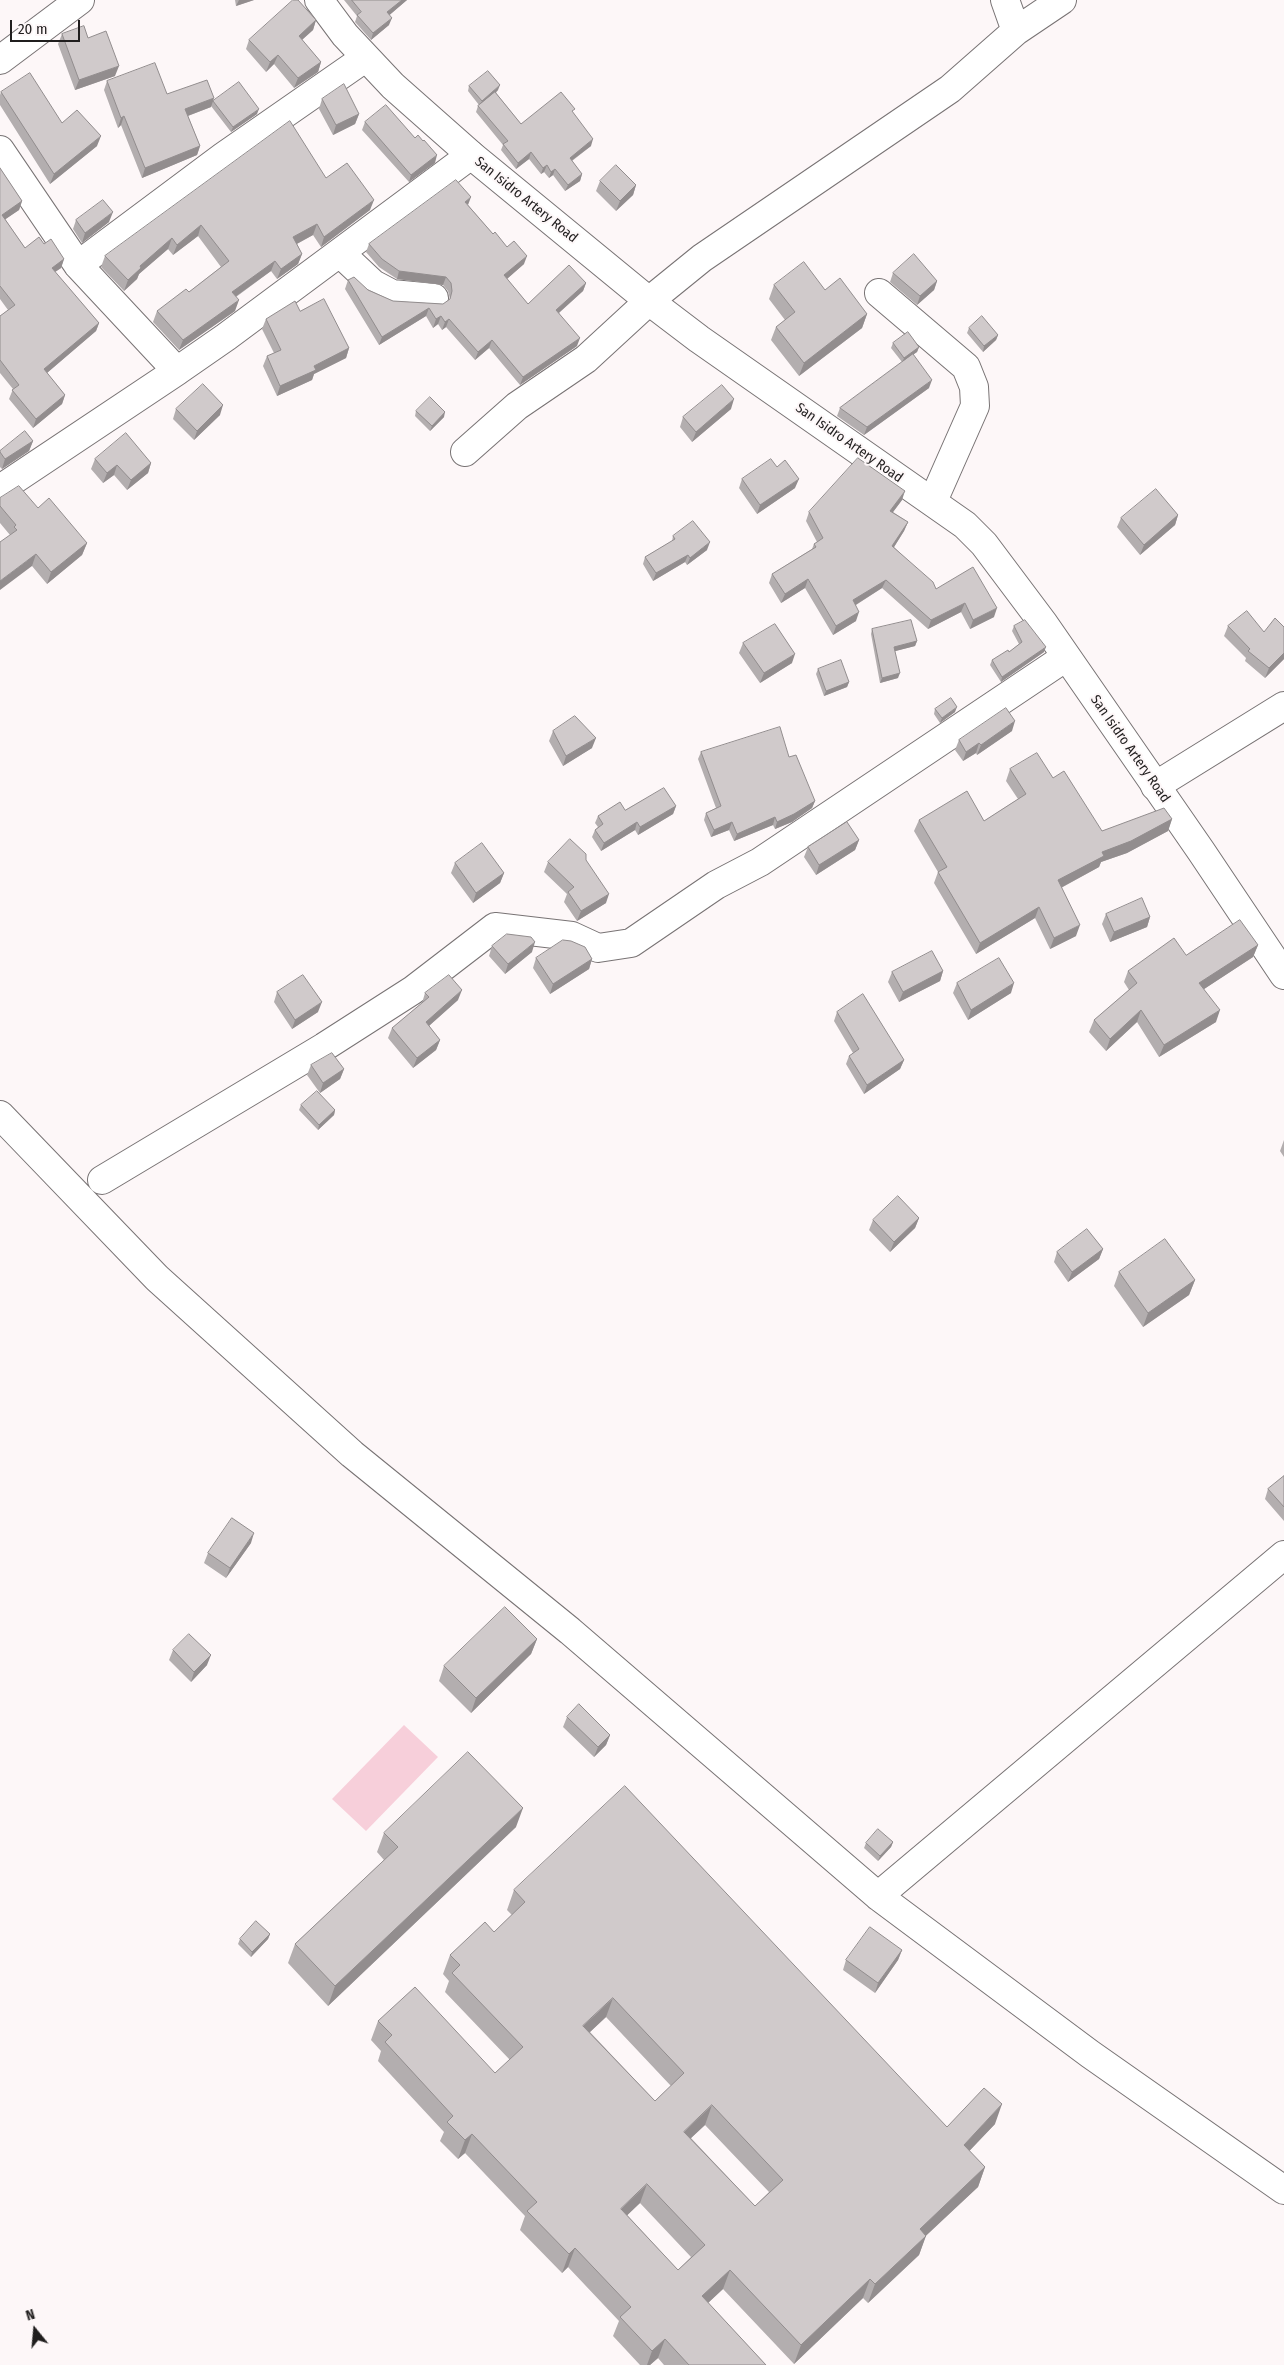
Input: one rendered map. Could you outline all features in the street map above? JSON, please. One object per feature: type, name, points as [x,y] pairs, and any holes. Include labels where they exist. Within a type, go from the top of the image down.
[{"type":"street","points":[[0,60],[80,0]]},
{"type":"street","name":"San Isidro Artery Road","points":[[319,0],[365,58],[393,86],[471,155],[649,301],[706,344],[965,524],[984,544],[1066,657],[1284,974]]},
{"type":"street","points":[[1004,0],[1016,31]]},
{"type":"street","points":[[465,452],[517,406],[586,360],[649,301],[702,258],[950,89],[1016,31],[1062,0]]},
{"type":"street","points":[[78,265],[224,156],[365,58]]},
{"type":"street","points":[[0,150],[78,265],[177,370]]},
{"type":"street","points":[[0,490],[226,338],[471,155]]},
{"type":"street","points":[[340,253],[374,284],[392,294],[434,298]]},
{"type":"street","points":[[879,293],[966,368],[974,387],[975,406],[934,502]]},
{"type":"street","points":[[102,1180],[324,1047],[413,990],[495,927],[572,936],[598,948],[631,943],[716,885],[760,862],[1066,657]]},
{"type":"street","points":[[1155,786],[1284,706]]},
{"type":"street","points":[[0,1115],[157,1278],[352,1454],[570,1631],[878,1896],[1090,2054],[1284,2190]]},
{"type":"street","points":[[878,1896],[1284,1555]]},
{"type":"shaded area","points":[[404,1725],[438,1757],[366,1831],[332,1799]]},
{"type":"building","points":[[293,0],[298,0],[316,20],[299,36],[321,62],[298,78],[278,55],[270,62],[249,40]]},
{"type":"building","points":[[352,0],[402,0],[387,12],[392,18],[373,33],[357,15],[361,12]]},
{"type":"building","points":[[84,26],[88,38],[106,31],[119,66],[79,80],[62,34]]},
{"type":"building","points":[[155,63],[167,94],[207,80],[214,98],[185,109],[200,146],[145,168],[124,116],[121,118],[107,81]]},
{"type":"building","points":[[488,71],[500,85],[482,101],[469,86]]},
{"type":"building","points":[[30,73],[62,123],[77,110],[101,136],[54,174],[1,92]]},
{"type":"building","points":[[239,82],[259,109],[233,127],[213,101]]},
{"type":"building","points":[[344,84],[359,114],[336,125],[322,99]]},
{"type":"building","points":[[495,92],[521,124],[561,92],[575,109],[572,111],[593,139],[570,158],[582,174],[568,185],[555,169],[551,172],[547,165],[543,168],[531,152],[518,163],[503,144],[508,141],[478,106]]},
{"type":"building","points":[[386,105],[415,138],[418,135],[437,155],[411,175],[365,122]]},
{"type":"building","points":[[290,121],[326,178],[347,163],[374,200],[324,237],[317,224],[293,237],[302,254],[281,269],[275,261],[232,292],[239,300],[183,340],[157,311],[186,289],[189,292],[229,261],[201,225],[177,245],[172,238],[140,266],[141,268],[128,280],[105,256]]},
{"type":"building","points":[[616,165],[636,185],[620,201],[600,181]]},
{"type":"building","points":[[0,168],[22,201],[2,215],[25,248],[39,237],[44,244],[51,239],[64,259],[52,268],[99,323],[44,369],[65,395],[36,419],[12,390],[19,385],[0,360],[0,316],[15,305],[0,286]]},
{"type":"building","points":[[456,180],[471,197],[465,202],[493,234],[495,232],[507,247],[514,241],[527,256],[504,275],[528,304],[569,265],[586,283],[556,310],[580,338],[523,377],[492,340],[478,352],[449,319],[445,322],[441,316],[436,319],[429,308],[382,337],[348,280],[354,277],[368,290],[393,301],[443,304],[450,299],[451,283],[446,277],[399,271],[382,259],[369,244]]},
{"type":"building","points":[[103,200],[113,212],[85,233],[76,220]]},
{"type":"building","points":[[914,254],[937,281],[920,296],[893,273]]},
{"type":"building","points":[[804,262],[825,290],[840,278],[867,314],[804,363],[776,327],[795,312],[774,285]]},
{"type":"building","points":[[324,299],[349,348],[314,366],[316,370],[280,386],[267,356],[281,350],[266,319],[295,301],[300,311]]},
{"type":"building","points":[[982,316],[998,335],[984,346],[969,328]]},
{"type":"building","points":[[908,332],[919,347],[904,358],[893,343]]},
{"type":"building","points":[[913,354],[932,380],[867,427],[840,408]]},
{"type":"building","points":[[203,384],[223,405],[197,431],[176,409]]},
{"type":"building","points":[[722,385],[734,399],[696,432],[683,417]]},
{"type":"building","points":[[430,397],[445,412],[432,426],[416,411]]},
{"type":"building","points":[[25,431],[33,441],[5,459],[0,451]]},
{"type":"building","points":[[126,433],[151,463],[131,480],[117,465],[107,473],[95,459]]},
{"type":"building","points":[[858,458],[905,491],[890,511],[908,522],[892,546],[933,582],[936,589],[973,567],[997,608],[973,620],[965,603],[931,620],[886,580],[853,600],[859,612],[836,626],[808,579],[785,594],[772,574],[816,547],[814,544],[823,538],[809,512]]},
{"type":"building","points":[[771,459],[777,467],[785,460],[799,479],[760,505],[742,479]]},
{"type":"building","points":[[19,486],[38,508],[49,498],[87,543],[51,572],[36,554],[0,581],[0,542],[17,530],[14,527],[16,525],[0,506],[0,498]]},
{"type":"building","points":[[1156,489],[1178,515],[1144,545],[1121,518]]},
{"type":"building","points":[[693,521],[710,542],[690,558],[688,555],[656,573],[645,557],[675,539],[673,536]]},
{"type":"building","points":[[1247,611],[1264,632],[1275,618],[1284,627],[1284,653],[1269,668],[1248,651],[1250,649],[1228,626]]},
{"type":"building","points":[[911,620],[917,641],[894,647],[900,673],[882,678],[872,629]]},
{"type":"building","points":[[1025,620],[1046,647],[1002,677],[992,660],[1008,650],[1009,652],[1022,642],[1014,626]]},
{"type":"building","points":[[775,624],[795,654],[764,673],[743,643]]},
{"type":"building","points":[[841,660],[849,682],[826,691],[818,669]]},
{"type":"building","points":[[951,698],[957,707],[942,718],[935,709]]},
{"type":"building","points":[[1006,708],[1015,721],[981,745],[979,743],[966,752],[959,740]]},
{"type":"building","points":[[575,716],[596,738],[566,756],[553,731]]},
{"type":"building","points":[[780,727],[789,757],[796,755],[815,801],[777,822],[775,817],[737,834],[732,822],[714,830],[706,813],[721,806],[701,752]]},
{"type":"building","points":[[1037,753],[1053,778],[1064,771],[1102,831],[1164,808],[1172,819],[1131,841],[1102,852],[1104,856],[1058,880],[1080,925],[1054,938],[1039,907],[980,943],[938,872],[947,867],[919,820],[967,791],[984,821],[1026,794],[1010,769]]},
{"type":"building","points":[[664,788],[676,806],[640,827],[637,822],[604,843],[595,830],[603,824],[598,816],[620,802],[625,810]]},
{"type":"building","points":[[847,822],[859,840],[819,865],[808,847]]},
{"type":"building","points":[[570,839],[586,854],[586,860],[609,894],[581,911],[568,892],[574,887],[548,862]]},
{"type":"building","points":[[482,843],[504,873],[476,893],[455,863]]},
{"type":"building","points":[[1142,898],[1150,917],[1114,932],[1106,914]]},
{"type":"building","points":[[1240,920],[1258,945],[1199,983],[1220,1010],[1164,1045],[1141,1010],[1110,1039],[1094,1020],[1137,983],[1128,971],[1174,938],[1186,955]]},
{"type":"building","points":[[507,934],[531,937],[535,942],[508,964],[492,946]]},
{"type":"building","points":[[563,940],[585,947],[592,959],[553,984],[536,958]]},
{"type":"building","points":[[932,951],[943,971],[903,992],[892,972]]},
{"type":"building","points":[[999,958],[1014,983],[971,1010],[957,983]]},
{"type":"building","points":[[303,975],[322,1002],[295,1020],[277,992]]},
{"type":"building","points":[[449,975],[462,990],[426,1022],[440,1040],[417,1058],[392,1028],[429,997],[425,993]]},
{"type":"building","points":[[863,994],[904,1060],[867,1085],[849,1056],[859,1049],[837,1012]]},
{"type":"building","points":[[332,1053],[344,1069],[323,1083],[311,1065]]},
{"type":"building","points":[[317,1091],[335,1110],[319,1125],[301,1105]]},
{"type":"building","points":[[898,1196],[919,1218],[894,1242],[873,1220]]},
{"type":"building","points":[[1087,1229],[1103,1249],[1072,1272],[1057,1252]]},
{"type":"building","points":[[1165,1239],[1195,1280],[1148,1313],[1119,1272]]},
{"type":"building","points":[[1284,1476],[1284,1507],[1268,1489]]},
{"type":"building","points":[[232,1518],[254,1533],[230,1568],[208,1553]]},
{"type":"building","points":[[505,1607],[537,1639],[476,1698],[444,1666]]},
{"type":"building","points":[[189,1634],[211,1655],[194,1672],[173,1650]]},
{"type":"building","points":[[579,1704],[610,1735],[598,1747],[567,1717]]},
{"type":"building","points":[[468,1752],[523,1808],[335,1986],[295,1944],[398,1847],[384,1833]]},
{"type":"building","points":[[625,1786],[947,2127],[984,2088],[1002,2104],[964,2145],[985,2167],[920,2229],[926,2236],[875,2284],[870,2279],[801,2345],[730,2270],[702,2296],[766,2365],[689,2365],[665,2339],[652,2351],[620,2317],[631,2307],[575,2248],[569,2254],[527,2211],[537,2202],[472,2134],[465,2140],[447,2122],[453,2116],[385,2042],[392,2035],[378,2021],[415,1987],[495,2073],[523,2047],[452,1973],[460,1965],[450,1955],[485,1922],[494,1932],[525,1902],[514,1890]],"holes":[[[613,1998],[684,2073],[655,2101],[583,2026]],[[712,2105],[783,2180],[755,2206],[684,2132]],[[647,2184],[705,2245],[678,2270],[621,2209]]]},
{"type":"building","points":[[878,1829],[893,1842],[880,1856],[866,1843]]},
{"type":"building","points":[[256,1921],[270,1934],[252,1952],[240,1939]]},
{"type":"building","points":[[870,1927],[902,1950],[878,1983],[846,1960]]}]
